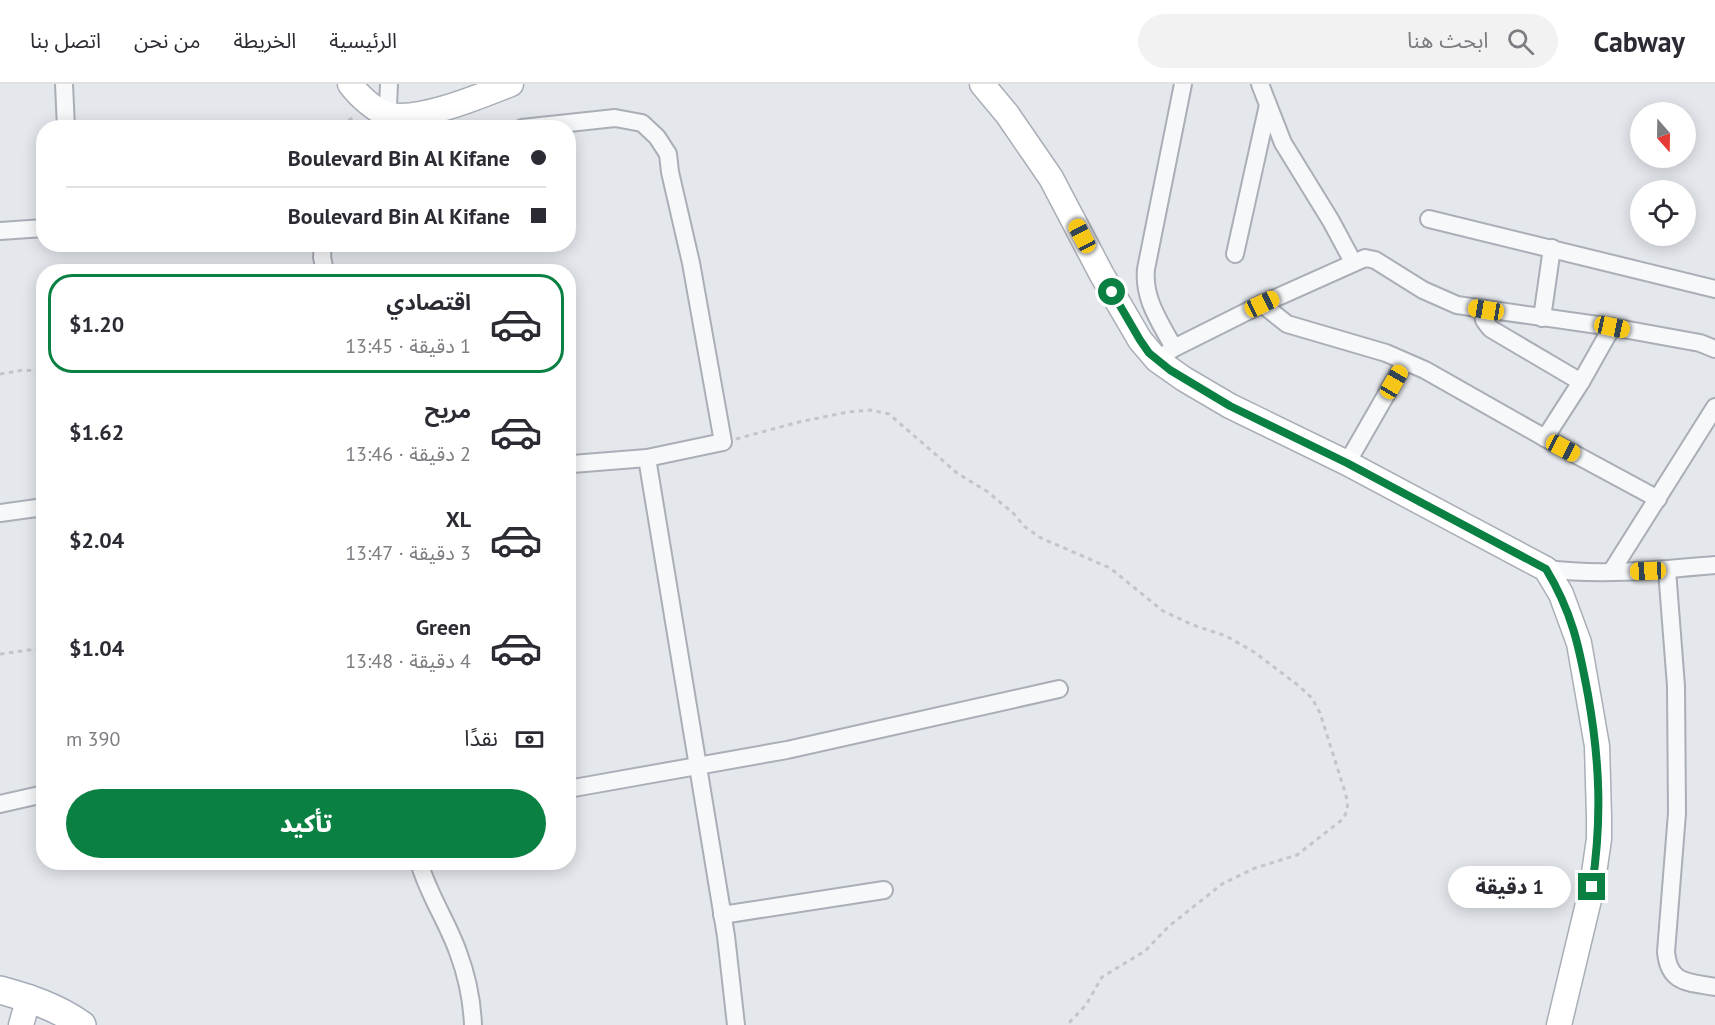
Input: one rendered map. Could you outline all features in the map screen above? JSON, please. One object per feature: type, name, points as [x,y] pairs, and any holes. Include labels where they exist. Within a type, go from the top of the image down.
[{"type":"main road","points":[[0,990],[39,1002],[82,1025]]},
{"type":"street","points":[[64,84],[66,120]]},
{"type":"street","points":[[350,84],[387,120]]},
{"type":"street","points":[[388,120],[389,84]]},
{"type":"street","points":[[392,120],[430,112],[512,84]]},
{"type":"street","points":[[982,84],[1007,114],[1051,178],[1102,275],[1140,340],[1165,354]]},
{"type":"street","points":[[1183,84],[1144,284],[1165,354],[1177,374],[1230,406],[1347,463],[1546,569],[1580,573],[1667,570],[1715,565]]},
{"type":"street","points":[[1260,84],[1283,143],[1331,221],[1353,262]]},
{"type":"street","points":[[1235,254],[1268,105]]},
{"type":"street","points":[[576,122],[615,118],[642,123],[657,137],[668,154],[670,172],[692,263],[723,442],[647,458],[576,464]]},
{"type":"street","points":[[1429,219],[1715,288]]},
{"type":"street","points":[[0,231],[36,229]]},
{"type":"street","points":[[1542,318],[1551,248]]},
{"type":"street","points":[[1165,354],[1262,304],[1365,258],[1375,260],[1423,290],[1457,305],[1612,327],[1700,343],[1715,349]]},
{"type":"street","points":[[1262,304],[1287,324],[1386,353],[1425,370],[1658,499]]},
{"type":"street","points":[[1486,310],[1483,321],[1491,328],[1581,382]]},
{"type":"street","points":[[1545,438],[1581,382],[1612,327]]},
{"type":"street","points":[[1347,463],[1405,362]]},
{"type":"street","points":[[1611,572],[1713,413]]},
{"type":"street","points":[[647,458],[722,915],[736,1025]]},
{"type":"street","points":[[0,513],[36,508]]},
{"type":"street","points":[[1546,569],[1561,594],[1579,643],[1597,746],[1599,839],[1592,887],[1559,1025]]},
{"type":"street","points":[[1667,570],[1676,687],[1677,813],[1667,962],[1670,970],[1679,980],[1715,987]]},
{"type":"street","points":[[576,788],[787,750],[1059,689]]},
{"type":"street","points":[[0,804],[36,796]]},
{"type":"street","points":[[421,870],[458,951],[469,986],[473,1025]]},
{"type":"street","points":[[722,915],[884,890]]},
{"type":"street","points":[[21,1025],[39,1002]]},
{"type":"path","points":[[0,374],[23,370],[36,371]]},
{"type":"path","points":[[723,442],[848,412],[871,410],[889,414],[957,473],[988,492],[1013,513],[1025,527],[1041,538],[1110,568],[1162,611],[1236,641],[1299,686],[1312,698],[1320,713],[1345,792],[1347,812],[1343,819],[1297,855],[1255,868],[1222,884],[1168,927],[1145,951],[1102,977],[1086,1005],[1067,1025]]},
{"type":"path","points":[[0,654],[36,649]]},
{"type":"route","points":[[1112,292],[1149,353],[1170,370],[1230,406],[1347,463],[1546,569],[1561,594],[1579,643],[1597,746],[1599,839],[1592,887]]}]
